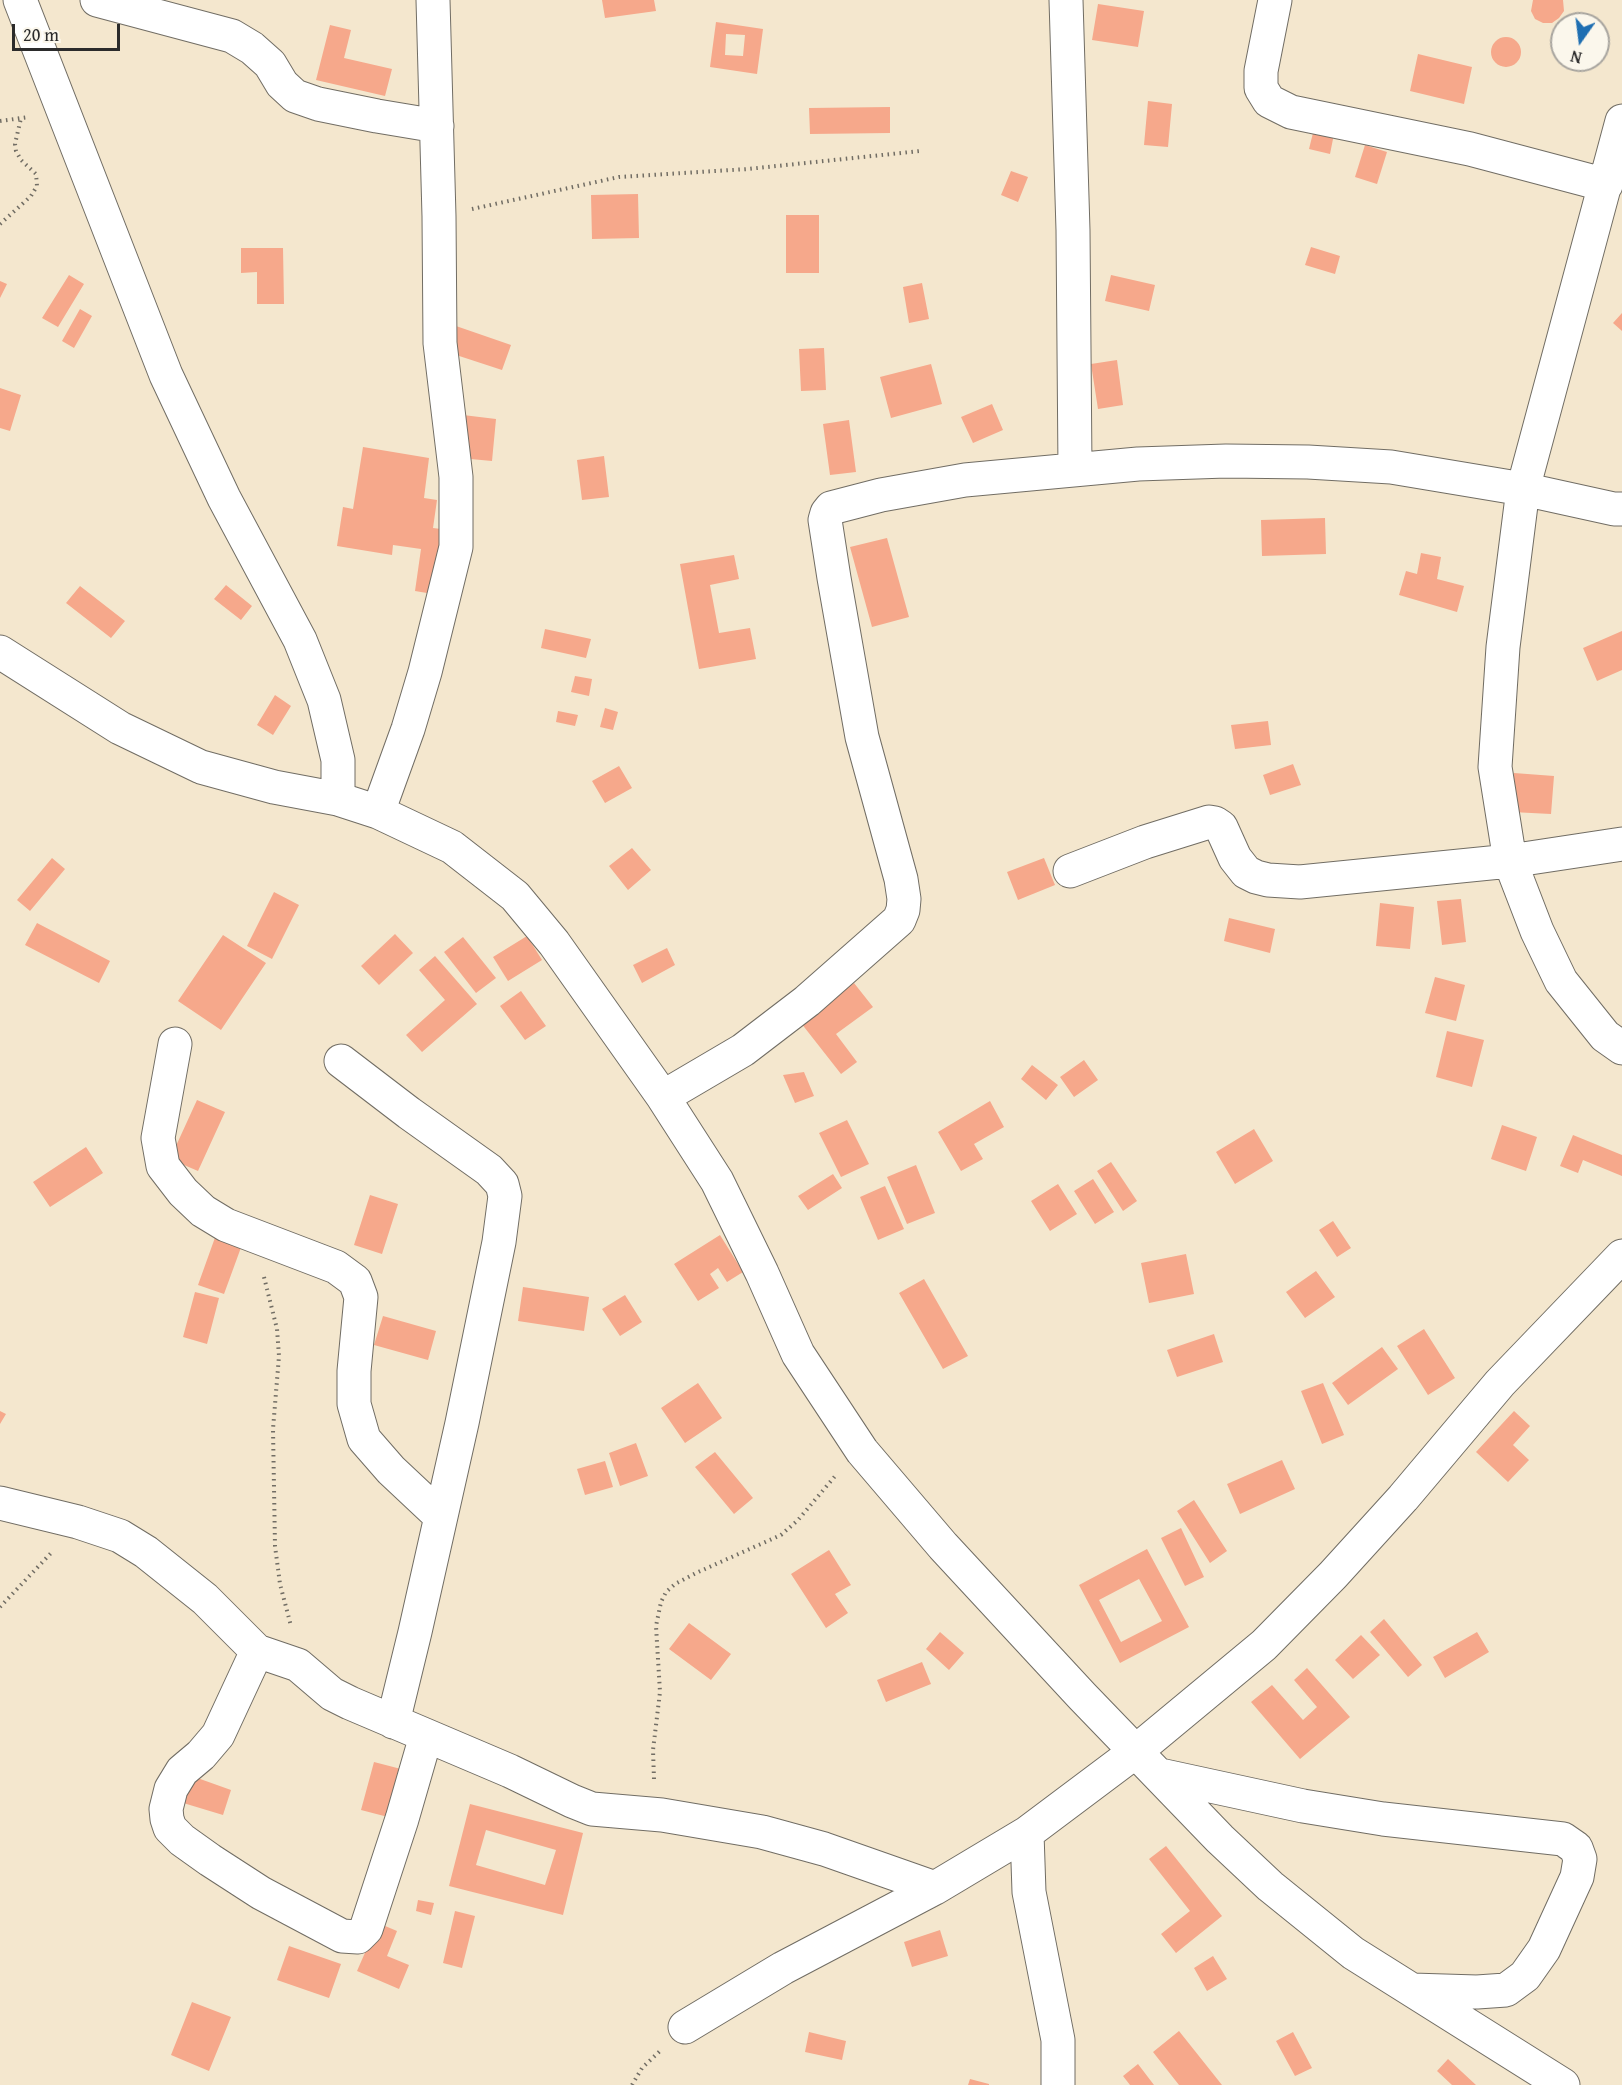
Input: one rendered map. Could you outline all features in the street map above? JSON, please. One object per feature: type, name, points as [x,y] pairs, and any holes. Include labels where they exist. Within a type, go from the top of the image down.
[{"type":"street","points":[[20,0],[166,375],[224,498],[300,640],[324,700],[338,760],[338,799]]},
{"type":"street","points":[[97,0],[232,36],[252,48],[270,64],[282,84],[295,96],[318,104],[437,126]]},
{"type":"street","points":[[378,812],[415,706],[456,548],[456,477],[440,343],[433,0]]},
{"type":"street","points":[[1066,0],[1073,230],[1075,468]]},
{"type":"street","points":[[1275,0],[1261,71],[1261,88],[1269,101],[1291,112],[1470,149],[1606,185]]},
{"type":"street","points":[[1622,122],[1523,489],[1503,647],[1495,767],[1510,861],[1537,931],[1562,981],[1605,1036],[1622,1048]]},
{"type":"street","points":[[663,1097],[743,1050],[807,1001],[898,920],[903,910],[901,879],[862,737],[825,520],[831,508],[843,503],[965,480],[1075,468],[1160,463],[1308,462],[1391,467],[1523,489],[1622,509]]},
{"type":"street","points":[[0,652],[120,728],[201,767],[274,787],[338,799],[378,812],[452,847],[515,896],[554,943],[663,1097],[717,1181],[798,1354],[862,1450],[943,1546],[1010,1621],[1135,1752],[1160,1775],[1220,1839],[1270,1886],[1353,1953],[1563,2085]]},
{"type":"street","points":[[1070,871],[1145,842],[1209,822],[1221,827],[1235,858],[1246,872],[1268,880],[1300,882],[1510,861],[1622,844]]},
{"type":"street","points":[[175,1044],[158,1138],[163,1166],[177,1185],[203,1211],[226,1225],[336,1267],[355,1281],[361,1297],[354,1371],[354,1404],[364,1440],[391,1470],[441,1516]]},
{"type":"street","points":[[341,1061],[489,1170],[502,1184],[505,1196],[499,1242],[441,1516],[393,1722]]},
{"type":"street","points":[[686,2027],[783,1968],[935,1888],[1027,1833],[1135,1752],[1264,1645],[1404,1498],[1500,1383],[1622,1256]]},
{"type":"street","points":[[0,1503],[78,1522],[120,1536],[146,1552],[205,1599],[257,1651],[298,1665],[332,1694],[592,1809],[662,1815],[762,1832],[824,1849],[935,1888]]},
{"type":"street","points":[[257,1651],[218,1735],[201,1755],[182,1771],[171,1789],[166,1819],[170,1828],[182,1840],[210,1860],[261,1893],[342,1936],[358,1937],[366,1929],[402,1820],[426,1736]]},
{"type":"street","points":[[1160,1775],[1303,1806],[1383,1819],[1563,1839],[1576,1848],[1580,1859],[1576,1877],[1544,1949],[1525,1976],[1506,1990],[1477,1992],[1411,1990]]},
{"type":"street","points":[[1027,1833],[1029,1892],[1058,2040],[1058,2085]]},
{"type":"path","points":[[0,224],[31,196],[37,186],[36,174],[21,160],[16,151],[15,144],[21,118]]},
{"type":"path","points":[[439,216],[619,177],[748,169],[920,151]]},
{"type":"path","points":[[256,1236],[278,1338],[279,1356],[273,1429],[275,1546],[280,1584],[297,1646],[298,1665]]},
{"type":"path","points":[[662,1815],[652,1769],[660,1692],[656,1626],[661,1602],[666,1592],[675,1584],[696,1573],[781,1535],[798,1520],[832,1480],[862,1450]]},
{"type":"path","points":[[0,1607],[78,1522]]},
{"type":"path","points":[[632,2085],[642,2068],[686,2027]]},
{"type":"building","points":[[602,0],[654,0],[656,11],[605,18]]},
{"type":"building","points":[[1533,0],[1563,0],[1564,11],[1550,12],[1550,23],[1543,23],[1535,19],[1531,11]]},
{"type":"building","points":[[1098,4],[1144,11],[1138,47],[1092,40]]},
{"type":"building","points":[[716,22],[763,29],[757,74],[710,67]],"holes":[[[726,34],[745,35],[743,56],[725,55]]]},
{"type":"building","points":[[330,25],[351,30],[344,58],[392,69],[385,96],[316,80]]},
{"type":"building","points":[[1506,37],[1517,41],[1521,52],[1517,63],[1506,67],[1495,63],[1491,52],[1495,41]]},
{"type":"building","points":[[1418,54],[1472,67],[1464,104],[1410,91]]},
{"type":"building","points":[[1148,101],[1172,104],[1168,147],[1144,145]]},
{"type":"building","points":[[890,107],[890,133],[810,134],[809,108]]},
{"type":"building","points":[[1314,129],[1334,134],[1330,154],[1309,149]]},
{"type":"building","points":[[1365,145],[1387,152],[1377,184],[1355,177]]},
{"type":"building","points":[[1011,171],[1028,177],[1018,202],[1001,195]]},
{"type":"building","points":[[638,194],[639,238],[592,239],[591,195]]},
{"type":"building","points":[[786,215],[819,215],[819,273],[786,273]]},
{"type":"building","points":[[1311,247],[1340,256],[1335,274],[1305,265]]},
{"type":"building","points":[[241,248],[283,248],[284,304],[257,304],[257,272],[241,273]]},
{"type":"building","points":[[69,275],[84,284],[58,327],[42,318]]},
{"type":"building","points":[[1111,275],[1155,285],[1149,311],[1105,301]]},
{"type":"building","points":[[0,281],[7,284],[0,298]]},
{"type":"building","points":[[922,283],[929,319],[909,323],[903,287]]},
{"type":"building","points":[[80,309],[92,316],[74,348],[62,341]]},
{"type":"building","points":[[1622,313],[1622,331],[1613,323]]},
{"type":"building","points":[[456,326],[511,345],[502,370],[447,352]]},
{"type":"building","points":[[824,348],[826,390],[801,391],[799,349]]},
{"type":"building","points":[[1117,360],[1123,405],[1098,409],[1091,364]]},
{"type":"building","points":[[931,364],[942,404],[891,418],[880,377]]},
{"type":"building","points":[[0,388],[21,395],[10,431],[0,428]]},
{"type":"building","points":[[992,404],[1003,430],[973,443],[961,417]]},
{"type":"building","points":[[463,415],[496,419],[492,461],[460,458]]},
{"type":"building","points":[[849,420],[856,472],[830,475],[823,424]]},
{"type":"building","points":[[363,447],[429,458],[424,498],[437,500],[433,528],[449,530],[439,595],[415,591],[421,549],[393,545],[392,555],[337,546],[343,507],[353,509]]},
{"type":"building","points":[[604,456],[609,497],[582,500],[577,460]]},
{"type":"building","points":[[1325,518],[1326,554],[1262,556],[1261,520]]},
{"type":"building","points":[[887,538],[909,617],[872,627],[850,547]]},
{"type":"building","points":[[1421,553],[1441,557],[1437,579],[1464,586],[1457,612],[1399,595],[1406,571],[1417,574]]},
{"type":"building","points":[[734,555],[739,579],[710,585],[719,633],[750,628],[756,659],[699,669],[680,564]]},
{"type":"building","points":[[226,585],[252,606],[241,620],[214,599]]},
{"type":"building","points":[[80,586],[125,621],[111,638],[66,603]]},
{"type":"building","points":[[545,629],[591,639],[586,658],[541,648]]},
{"type":"building","points":[[1622,631],[1622,670],[1597,681],[1583,648]]},
{"type":"building","points":[[575,676],[592,679],[589,696],[571,692]]},
{"type":"building","points":[[275,695],[291,706],[273,735],[257,725]]},
{"type":"building","points":[[605,708],[618,712],[613,730],[600,727]]},
{"type":"building","points":[[558,711],[578,715],[575,726],[556,722]]},
{"type":"building","points":[[1268,721],[1271,745],[1235,749],[1231,725]]},
{"type":"building","points":[[1293,764],[1301,785],[1270,795],[1263,775]]},
{"type":"building","points":[[619,766],[632,788],[605,803],[592,781]]},
{"type":"building","points":[[1514,773],[1554,776],[1551,814],[1512,812]]},
{"type":"building","points":[[632,848],[651,870],[628,890],[609,866]]},
{"type":"building","points":[[52,858],[65,869],[30,911],[17,900]]},
{"type":"building","points":[[1044,858],[1055,885],[1018,900],[1007,872]]},
{"type":"building","points":[[274,892],[299,905],[272,959],[247,946]]},
{"type":"building","points":[[1461,899],[1466,942],[1442,945],[1437,901]]},
{"type":"building","points":[[1380,903],[1414,907],[1410,949],[1376,946]]},
{"type":"building","points":[[1229,918],[1275,929],[1270,953],[1224,941]]},
{"type":"building","points":[[37,923],[110,961],[99,983],[25,945]]},
{"type":"building","points":[[395,934],[413,953],[379,985],[361,966]]},
{"type":"building","points":[[223,935],[266,963],[221,1030],[178,1001]]},
{"type":"building","points":[[527,936],[542,960],[508,981],[493,957]]},
{"type":"building","points":[[463,937],[496,978],[476,993],[444,952]]},
{"type":"building","points":[[667,948],[675,965],[642,983],[633,965]]},
{"type":"building","points":[[435,956],[477,1004],[422,1052],[406,1035],[445,1000],[419,970]]},
{"type":"building","points":[[1435,977],[1465,985],[1456,1021],[1425,1013]]},
{"type":"building","points":[[854,983],[873,1007],[836,1034],[857,1062],[841,1074],[801,1023]]},
{"type":"building","points":[[521,991],[546,1026],[525,1040],[500,1006]]},
{"type":"building","points":[[1447,1031],[1484,1040],[1472,1087],[1436,1077]]},
{"type":"building","points":[[1084,1060],[1098,1080],[1074,1097],[1060,1077]]},
{"type":"building","points":[[1032,1065],[1058,1085],[1046,1100],[1021,1079]]},
{"type":"building","points":[[804,1072],[814,1096],[795,1103],[783,1075]]},
{"type":"building","points":[[197,1100],[225,1112],[198,1171],[170,1159]]},
{"type":"building","points":[[990,1101],[1004,1127],[974,1144],[983,1159],[961,1171],[938,1132]]},
{"type":"building","points":[[847,1120],[869,1164],[841,1177],[819,1133]]},
{"type":"building","points":[[1502,1125],[1537,1137],[1526,1171],[1491,1159]]},
{"type":"building","points":[[1254,1129],[1273,1161],[1235,1184],[1216,1152]]},
{"type":"building","points":[[1573,1135],[1622,1155],[1622,1176],[1583,1160],[1578,1173],[1560,1166]]},
{"type":"building","points":[[86,1147],[103,1173],[50,1207],[33,1182]]},
{"type":"building","points":[[1111,1162],[1137,1201],[1123,1211],[1097,1171]]},
{"type":"building","points":[[916,1165],[935,1213],[907,1224],[887,1177]]},
{"type":"building","points":[[833,1174],[842,1188],[808,1210],[798,1196]]},
{"type":"building","points":[[1093,1179],[1114,1212],[1095,1224],[1074,1191]]},
{"type":"building","points":[[1058,1184],[1077,1214],[1050,1231],[1031,1201]]},
{"type":"building","points":[[885,1186],[904,1229],[878,1240],[860,1197]]},
{"type":"building","points":[[370,1195],[398,1204],[382,1254],[354,1245]]},
{"type":"building","points":[[1333,1221],[1351,1248],[1337,1257],[1319,1230]]},
{"type":"building","points":[[217,1232],[243,1242],[224,1294],[198,1285]]},
{"type":"building","points":[[720,1235],[743,1272],[727,1282],[718,1268],[710,1274],[719,1288],[698,1301],[674,1264]]},
{"type":"building","points":[[1186,1254],[1194,1294],[1149,1303],[1141,1263]]},
{"type":"building","points":[[1316,1271],[1335,1297],[1305,1318],[1286,1292]]},
{"type":"building","points":[[924,1279],[968,1356],[943,1369],[899,1293]]},
{"type":"building","points":[[523,1287],[589,1297],[584,1331],[518,1321]]},
{"type":"building","points":[[195,1292],[219,1298],[207,1344],[183,1337]]},
{"type":"building","points":[[625,1295],[642,1322],[620,1336],[602,1309]]},
{"type":"building","points":[[383,1316],[436,1331],[428,1360],[374,1345]]},
{"type":"building","points":[[1424,1329],[1455,1378],[1428,1395],[1397,1346]]},
{"type":"building","points":[[1214,1334],[1223,1362],[1177,1377],[1167,1350]]},
{"type":"building","points":[[1382,1347],[1398,1369],[1348,1405],[1332,1383]]},
{"type":"building","points":[[698,1383],[722,1418],[685,1443],[661,1408]]},
{"type":"building","points":[[1323,1383],[1344,1435],[1322,1444],[1301,1391]]},
{"type":"building","points":[[0,1411],[6,1414],[0,1424]]},
{"type":"building","points":[[1514,1411],[1530,1426],[1513,1445],[1529,1460],[1508,1482],[1476,1452]]},
{"type":"building","points":[[636,1443],[648,1476],[620,1486],[609,1453]]},
{"type":"building","points":[[715,1452],[753,1498],[734,1514],[695,1467]]},
{"type":"building","points":[[1282,1460],[1295,1489],[1240,1514],[1227,1484]]},
{"type":"building","points":[[605,1461],[613,1487],[585,1495],[577,1469]]},
{"type":"building","points":[[1194,1500],[1227,1551],[1210,1563],[1177,1511]]},
{"type":"building","points":[[1181,1528],[1204,1577],[1185,1586],[1161,1538]]},
{"type":"building","points":[[1147,1549],[1189,1627],[1120,1663],[1079,1585]],"holes":[[[1139,1579],[1162,1621],[1121,1642],[1099,1600]]]},
{"type":"building","points":[[829,1550],[851,1585],[835,1594],[848,1613],[826,1628],[791,1574]]},
{"type":"building","points":[[1384,1619],[1422,1665],[1408,1677],[1370,1632]]},
{"type":"building","points":[[689,1623],[731,1654],[711,1680],[669,1649]]},
{"type":"building","points":[[940,1632],[964,1653],[949,1670],[926,1649]]},
{"type":"building","points":[[1477,1632],[1489,1652],[1445,1678],[1433,1657]]},
{"type":"building","points":[[1361,1635],[1380,1655],[1353,1679],[1335,1660]]},
{"type":"building","points":[[922,1662],[931,1684],[886,1702],[877,1680]]},
{"type":"building","points":[[1307,1668],[1350,1717],[1300,1759],[1251,1702],[1272,1685],[1303,1720],[1317,1707],[1294,1680]]},
{"type":"building","points":[[374,1762],[401,1769],[388,1817],[361,1810]]},
{"type":"building","points":[[189,1775],[231,1790],[223,1815],[180,1802]]},
{"type":"building","points":[[470,1804],[583,1833],[563,1915],[449,1886]],"holes":[[[486,1830],[556,1850],[545,1885],[476,1865]]]},
{"type":"building","points":[[1166,1846],[1222,1916],[1176,1953],[1161,1934],[1190,1911],[1149,1859]]},
{"type":"building","points":[[418,1900],[434,1903],[431,1915],[416,1911]]},
{"type":"building","points":[[455,1911],[475,1916],[462,1968],[443,1963]]},
{"type":"building","points":[[378,1923],[397,1931],[387,1956],[409,1965],[399,1989],[357,1971]]},
{"type":"building","points":[[940,1930],[948,1956],[912,1967],[904,1942]]},
{"type":"building","points":[[289,1946],[341,1964],[329,1998],[277,1980]]},
{"type":"building","points":[[1213,1956],[1227,1979],[1207,1991],[1194,1968]]},
{"type":"building","points":[[192,2002],[231,2017],[209,2071],[171,2055]]},
{"type":"building","points":[[1179,2031],[1222,2085],[1179,2085],[1153,2052]]},
{"type":"building","points":[[809,2032],[846,2041],[842,2060],[805,2052]]},
{"type":"building","points":[[1293,2032],[1312,2068],[1295,2076],[1276,2041]]},
{"type":"building","points":[[1448,2059],[1476,2085],[1452,2085],[1437,2071]]},
{"type":"building","points":[[1138,2064],[1154,2085],[1130,2085],[1123,2076]]},
{"type":"building","points":[[970,2079],[989,2084],[989,2085],[968,2085]]}]
